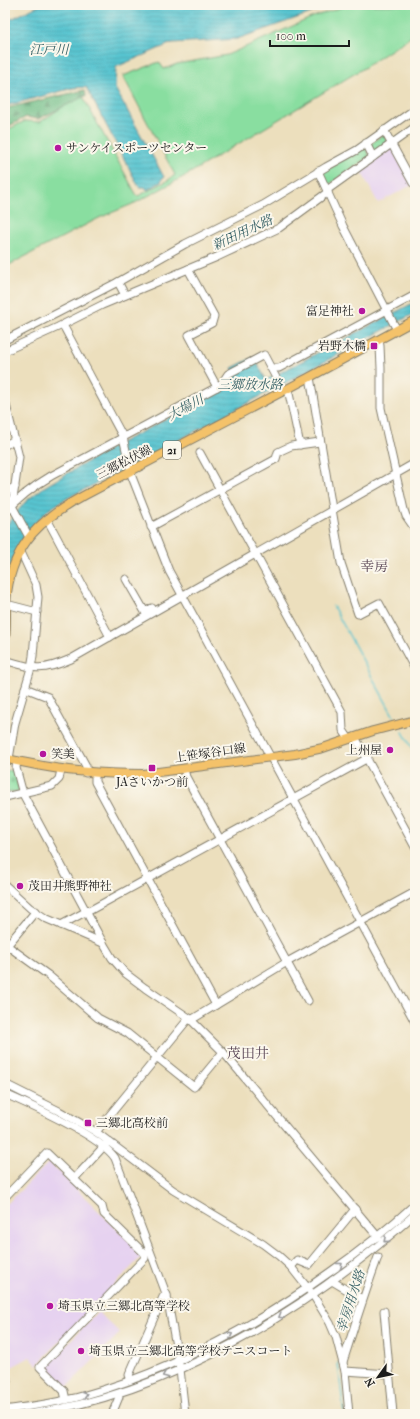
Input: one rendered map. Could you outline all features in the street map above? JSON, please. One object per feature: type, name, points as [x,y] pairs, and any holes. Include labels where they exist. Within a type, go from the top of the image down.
[{"type":"main road","name":"三郷松伏線","points":[[5,639],[6,604],[11,574],[29,536],[47,519],[68,504],[129,469],[310,377],[415,320]]},
{"type":"main road","name":"上笹塚谷口線","points":[[10,759],[61,770],[95,773],[143,774],[271,757],[323,748],[415,720]]},
{"type":"street","points":[[5,340],[118,282],[185,244],[263,205],[318,171],[357,150],[415,109]]},
{"type":"street","points":[[5,351],[124,295],[188,269],[279,228],[373,156],[415,127]]},
{"type":"street","points":[[384,130],[413,183]]},
{"type":"street","points":[[366,143],[373,156]]},
{"type":"street","points":[[318,171],[343,226],[396,329]]},
{"type":"street","points":[[188,269],[214,316],[212,323],[189,335],[217,387]]},
{"type":"street","points":[[118,282],[124,295]]},
{"type":"street","points":[[273,371],[415,295]]},
{"type":"street","points":[[52,316],[60,326],[123,438],[129,469],[169,570],[361,922],[413,1013],[415,1022]]},
{"type":"street","points":[[379,340],[381,408],[406,516],[415,529]]},
{"type":"street","points":[[5,513],[13,507],[30,489],[50,476],[217,387],[222,383],[228,374],[264,355],[284,389],[300,445]]},
{"type":"street","points":[[310,377],[320,442],[344,573],[358,614],[379,603],[415,669]]},
{"type":"street","points":[[5,401],[19,457],[13,507],[29,536]]},
{"type":"street","points":[[5,445],[15,440]]},
{"type":"street","points":[[152,527],[276,459],[278,452],[286,448],[320,442]]},
{"type":"street","points":[[200,453],[342,712],[344,730],[368,758],[381,786],[415,847]]},
{"type":"street","points":[[5,660],[31,668],[40,669],[60,664],[110,637],[154,609],[256,554],[415,463]]},
{"type":"street","points":[[5,492],[15,487]]},
{"type":"street","points":[[47,519],[110,637]]},
{"type":"street","points":[[21,552],[38,593],[31,668],[15,723],[10,759],[16,768],[23,794],[112,958],[125,973],[190,1019],[223,1052],[378,1237]]},
{"type":"street","points":[[126,579],[145,612],[154,609]]},
{"type":"street","points":[[6,604],[36,612]]},
{"type":"street","points":[[25,688],[48,697],[86,766],[86,772]]},
{"type":"street","points":[[61,925],[368,758]]},
{"type":"street","points":[[184,769],[186,777],[308,1001]]},
{"type":"street","points":[[5,797],[52,786],[59,780],[61,770]]},
{"type":"street","points":[[95,773],[94,781],[216,1005]]},
{"type":"street","points":[[5,884],[45,918],[103,943]]},
{"type":"street","points":[[96,1132],[190,1019],[287,962],[415,892]]},
{"type":"street","points":[[36,911],[6,946],[48,975],[98,1018],[127,1033],[194,1087],[223,1052]]},
{"type":"street","points":[[5,1084],[34,1098],[109,1140],[174,1190],[263,1244],[291,1267],[313,1295],[330,1323],[336,1337],[345,1371],[349,1414]]},
{"type":"street","points":[[5,1094],[31,1105],[83,1134],[104,1147],[115,1158],[148,1253],[167,1295],[180,1369],[185,1414]]},
{"type":"street","points":[[31,1105],[34,1098]]},
{"type":"street","points":[[74,1179],[109,1140]]},
{"type":"street","points":[[5,1197],[47,1153],[102,1206],[104,1214],[148,1253]]},
{"type":"street","points":[[5,1410],[66,1400],[131,1380],[178,1361],[273,1311],[308,1288],[378,1237],[415,1204]]},
{"type":"street","points":[[291,1267],[297,1260],[309,1265],[355,1209]]},
{"type":"street","points":[[29,1414],[74,1406],[118,1394],[180,1369],[258,1329],[313,1295],[376,1248],[415,1214]]},
{"type":"street","points":[[66,1400],[64,1391],[40,1367],[145,1258],[148,1253]]},
{"type":"street","points":[[343,1362],[361,1298],[378,1256]]},
{"type":"street","points":[[332,1281],[361,1298]]},
{"type":"street","points":[[131,1380],[129,1375],[163,1297],[167,1295]]},
{"type":"street","points":[[384,1311],[393,1414]]},
{"type":"street","points":[[345,1371],[389,1374]]},
{"type":"street","points":[[112,1414],[119,1397],[118,1394]]},
{"type":"shaded area","points":[[389,148],[393,149],[412,185],[378,203],[360,169]]},
{"type":"shaded area","name":"埼玉県立三郷北高等学校","points":[[49,1162],[143,1255],[37,1365],[30,1357],[8,1369],[5,1365],[5,1206]]},
{"type":"shaded area","name":"埼玉県立三郷北高等学校テニスコート","points":[[98,1312],[120,1333],[65,1389],[44,1368]]},
{"type":"green space","name":"サンケイスポーツセンター","points":[[348,5],[415,5],[415,34],[364,68],[185,176],[135,203],[99,218],[5,267],[5,131],[25,121],[40,122],[61,108],[83,97],[138,196],[167,181],[175,175],[123,76],[159,62],[164,69],[177,64],[227,55],[313,17]]},
{"type":"green space","points":[[85,90],[86,96],[38,119],[26,117],[5,128],[5,110],[7,108]]},
{"type":"green space","points":[[383,134],[388,143],[375,152],[370,145]]},
{"type":"green space","points":[[365,147],[370,156],[327,186],[322,172]]},
{"type":"green space","points":[[14,770],[19,791],[5,793],[5,771]]},
{"type":"water","name":"江戸川","points":[[40,5],[334,5],[237,39],[172,43],[116,67],[115,88],[164,177],[161,182],[147,190],[145,187],[139,187],[86,87],[73,88],[5,106],[5,22]]},
{"type":"water","name":"三郷放水路","points":[[415,302],[415,313],[140,461],[64,500],[48,510],[33,525],[18,547],[6,575],[5,583],[5,527],[25,502],[44,487],[118,444],[230,386],[236,376],[232,368],[254,357],[266,380]]},
{"type":"waterway","points":[[333,606],[394,717]]},
{"type":"waterway","points":[[403,732],[415,754]]},
{"type":"waterway","name":"幸房用水路","points":[[368,1274],[372,1262]]},
{"type":"waterway","name":"幸房用水路","points":[[338,1363],[344,1414]]},
{"type":"place","name":"サンケイスポーツセンター","points":[[58,148]]},
{"type":"place","name":"富足神社","points":[[362,311]]},
{"type":"place","name":"岩野木橋","points":[[374,346]]},
{"type":"place","name":"上州屋","points":[[390,750]]},
{"type":"place","name":"笑美","points":[[43,754]]},
{"type":"place","name":"JAさいかつ前","points":[[152,768]]},
{"type":"place","name":"茂田井熊野神社","points":[[20,886]]},
{"type":"place","name":"三郷北高校前","points":[[88,1123]]},
{"type":"place","name":"埼玉県立三郷北高等学校","points":[[50,1306]]},
{"type":"place","name":"埼玉県立三郷北高等学校テニスコート","points":[[81,1351]]},
{"type":"district","name":"幸房","points":[[374,566]]},
{"type":"district","name":"茂田井","points":[[248,1053]]},
{"type":"water label","name":"新田用水路","points":[[242,232]]},
{"type":"water label","name":"大場川","points":[[185,407]]}]
